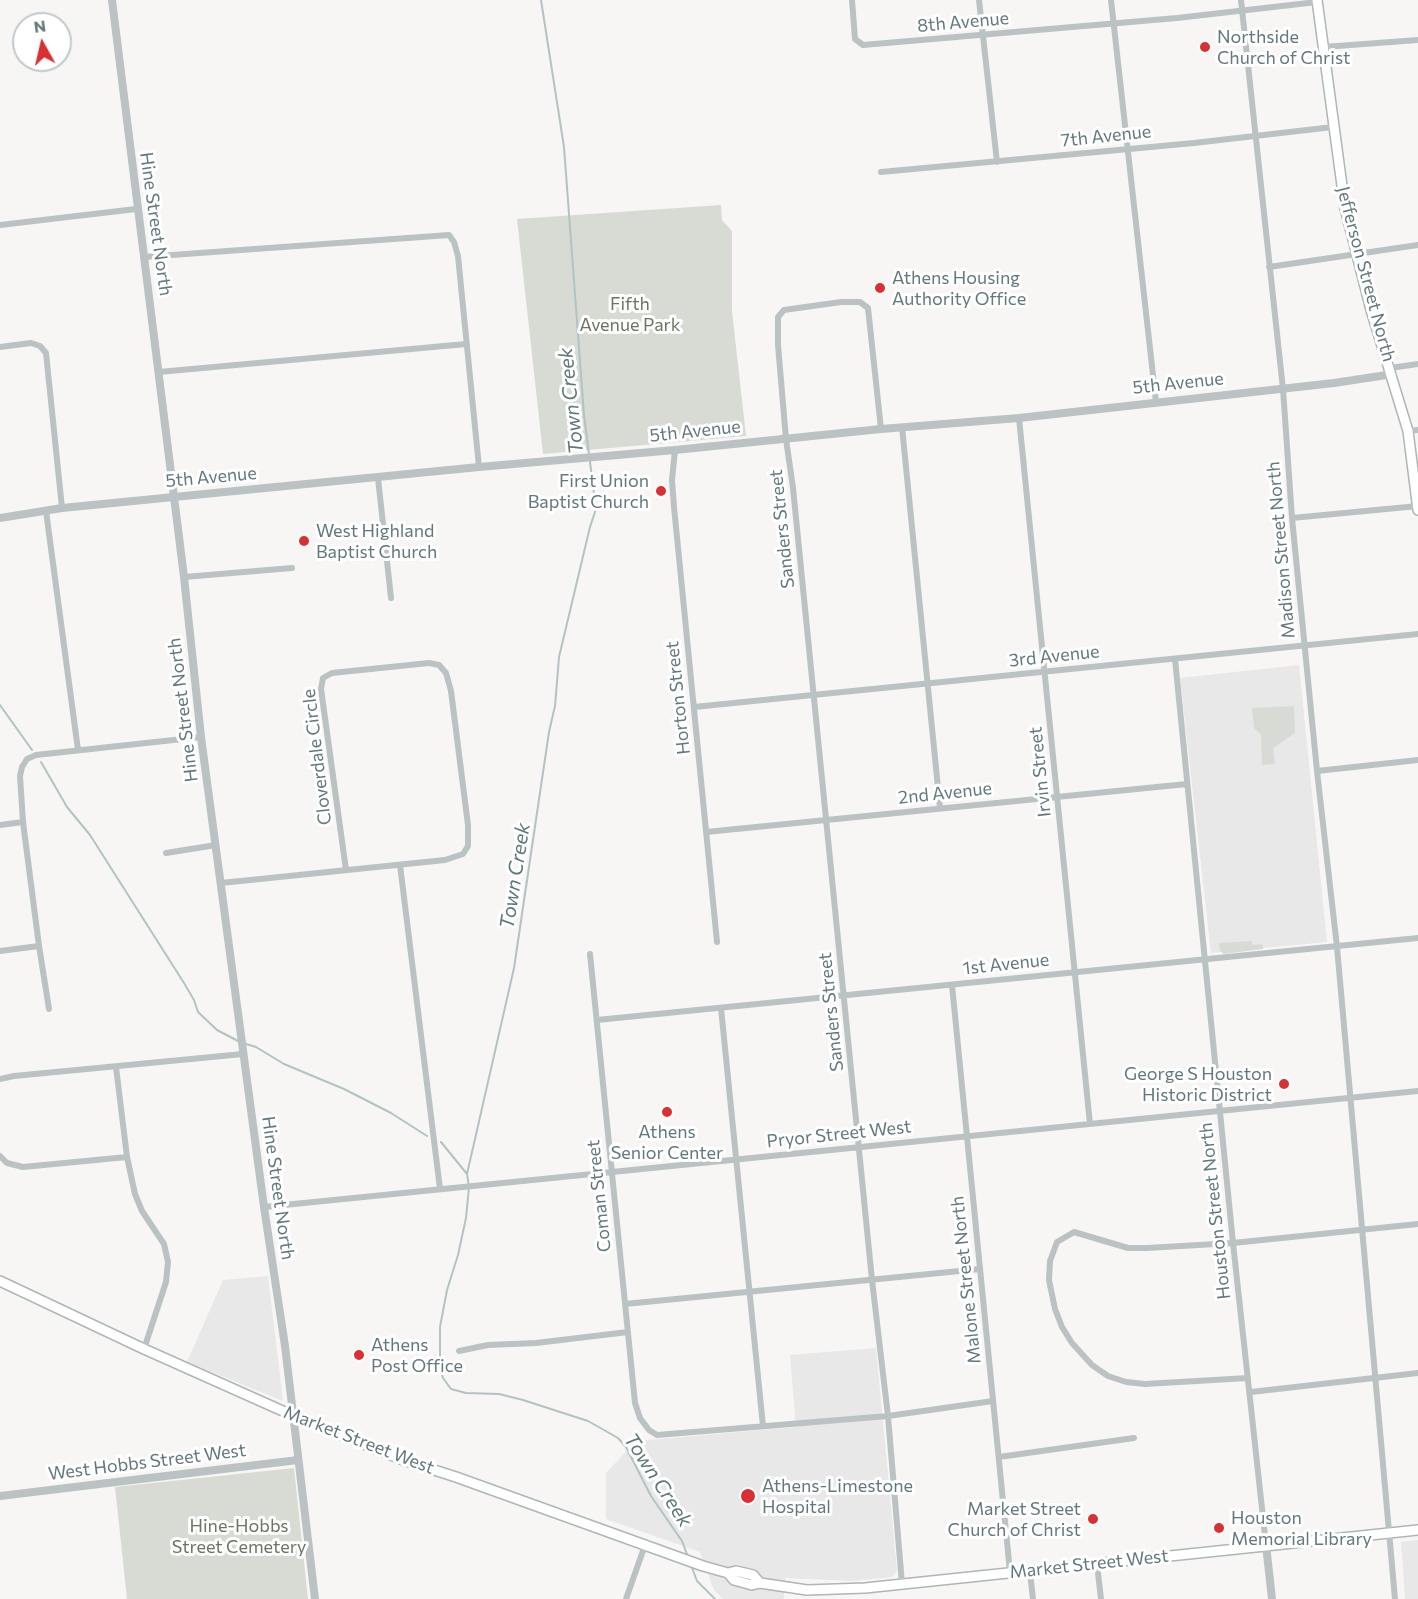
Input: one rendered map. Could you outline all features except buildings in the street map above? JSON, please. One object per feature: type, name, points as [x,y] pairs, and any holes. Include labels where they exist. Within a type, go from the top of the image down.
[{"type":"main road","name":"Jefferson Street North","points":[[1317,1],[1345,208],[1371,310],[1413,430],[1418,508]]},
{"type":"main road","name":"Market Street West","points":[[0,1281],[294,1416],[403,1460],[703,1566],[728,1573],[736,1571],[753,1575],[760,1583],[807,1590],[864,1588],[1418,1530]]},
{"type":"street","name":"Hine Street North","points":[[111,0],[136,209],[159,372],[201,737],[240,1034],[285,1346],[315,1599]]},
{"type":"street","name":"8th Avenue","points":[[852,0],[855,39],[862,45],[1113,24],[1317,1]]},
{"type":"street","points":[[979,0],[997,162]]},
{"type":"street","points":[[1111,0],[1156,402]]},
{"type":"street","name":"Madison Street North","points":[[1241,0],[1283,389],[1292,518],[1337,946],[1363,1230]]},
{"type":"street","points":[[1324,47],[1418,40]]},
{"type":"street","name":"7th Avenue","points":[[881,172],[1333,127]]},
{"type":"street","points":[[0,225],[136,209]]},
{"type":"street","points":[[144,257],[449,235],[454,242],[458,256],[479,467]]},
{"type":"street","points":[[1269,267],[1418,245]]},
{"type":"street","name":"Sanders Street","points":[[881,429],[868,308],[860,302],[803,306],[784,310],[778,317],[778,345],[786,439],[793,488],[872,1280],[888,1416],[902,1584]]},
{"type":"street","points":[[0,347],[31,344],[40,346],[46,353],[62,508]]},
{"type":"street","points":[[159,372],[466,344]]},
{"type":"street","name":"5th Avenue","points":[[0,518],[62,508],[479,467],[1019,418],[1283,389],[1391,371],[1418,364]]},
{"type":"street","name":"Irvin Street","points":[[1019,418],[1090,1124]]},
{"type":"street","points":[[902,427],[940,808]]},
{"type":"street","name":"Horton Street","points":[[675,450],[672,480],[674,507],[717,942]]},
{"type":"street","points":[[378,478],[391,598]]},
{"type":"street","points":[[1292,518],[1418,508]]},
{"type":"street","points":[[46,512],[78,750]]},
{"type":"street","points":[[184,577],[292,568]]},
{"type":"street","name":"3rd Avenue","points":[[694,707],[1418,634]]},
{"type":"street","name":"Houston Street North","points":[[1175,659],[1233,1243],[1266,1545]]},
{"type":"street","name":"Cloverdale Circle","points":[[346,870],[321,689],[323,678],[332,673],[429,663],[439,665],[446,672],[451,691],[468,846],[463,854],[445,860],[400,865]]},
{"type":"street","points":[[49,1009],[23,822],[20,776],[22,767],[27,759],[35,755],[201,737]]},
{"type":"street","points":[[1317,771],[1418,760]]},
{"type":"street","name":"2nd Avenue","points":[[706,832],[1187,784]]},
{"type":"street","points":[[0,825],[23,822]]},
{"type":"street","points":[[166,853],[216,845]]},
{"type":"street","points":[[221,883],[400,865],[440,1189]]},
{"type":"street","name":"1st Avenue","points":[[597,1020],[1418,938]]},
{"type":"street","points":[[0,951],[39,946]]},
{"type":"street","name":"Coman Street","points":[[590,954],[635,1403],[640,1418],[649,1430],[657,1435],[763,1426]]},
{"type":"street","name":"Malone Street North","points":[[952,985],[1010,1572]]},
{"type":"street","points":[[721,1008],[763,1426],[888,1416],[993,1401]]},
{"type":"street","points":[[0,1079],[243,1054]]},
{"type":"street","points":[[116,1067],[127,1157],[135,1194],[142,1211],[164,1244],[168,1262],[166,1282],[144,1349]]},
{"type":"street","name":"Pryor Street West","points":[[264,1207],[1418,1091]]},
{"type":"street","points":[[0,1156],[7,1163],[23,1167],[127,1157]]},
{"type":"street","points":[[1248,1378],[1145,1384],[1126,1383],[1108,1376],[1085,1358],[1072,1343],[1055,1309],[1049,1280],[1050,1261],[1057,1242],[1074,1232],[1128,1248],[1233,1243],[1418,1224]]},
{"type":"street","points":[[1363,1230],[1374,1378],[1395,1599]]},
{"type":"street","points":[[625,1304],[980,1269]]},
{"type":"street","points":[[459,1351],[488,1344],[536,1343],[628,1332]]},
{"type":"street","points":[[1251,1392],[1418,1373]]},
{"type":"street","points":[[999,1457],[1134,1438]]},
{"type":"street","name":"West Hobbs Street West","points":[[0,1496],[298,1460]]},
{"type":"street","points":[[626,1599],[645,1545]]},
{"type":"street","points":[[1266,1545],[1272,1599]]},
{"type":"street","points":[[1097,1564],[1101,1599]]},
{"type":"street","points":[[1030,1572],[1033,1599]]},
{"type":"shaded area","points":[[1299,665],[1327,942],[1211,953],[1180,678]]},
{"type":"shaded area","points":[[268,1276],[283,1401],[187,1362],[223,1280]]},
{"type":"shaded area","name":"Athens-Limestone Hospital","points":[[876,1348],[897,1571],[892,1577],[852,1581],[785,1578],[784,1599],[723,1599],[714,1590],[700,1552],[606,1519],[606,1473],[636,1441],[796,1427],[790,1355]]},
{"type":"shaded area","points":[[1418,1540],[1418,1599],[1405,1599],[1401,1542]]},
{"type":"green space","name":"Fifth Avenue Park","points":[[721,205],[722,220],[732,231],[732,311],[746,436],[543,454],[517,219]]},
{"type":"green space","points":[[1294,706],[1295,733],[1273,748],[1275,764],[1262,765],[1261,735],[1254,728],[1252,708]]},
{"type":"green space","points":[[1252,941],[1252,945],[1262,944],[1263,949],[1224,954],[1220,951],[1219,943]]},
{"type":"green space","name":"Hine-Hobbs Street Cemetery","points":[[294,1468],[308,1599],[127,1599],[115,1487]]},
{"type":"waterway","name":"Town Creek","points":[[541,0],[564,147],[584,415],[596,509],[559,657],[555,706],[549,732],[514,968],[467,1174],[469,1187],[466,1218],[440,1327],[440,1368],[443,1378],[451,1389],[466,1393],[499,1394],[523,1400],[588,1421],[618,1438],[626,1447],[651,1496],[682,1541],[688,1557]]},
{"type":"waterway","points":[[0,705],[32,750]]},
{"type":"waterway","points":[[41,762],[67,807],[90,835],[184,983],[198,1012],[217,1030],[240,1042]]},
{"type":"waterway","points":[[246,1044],[256,1047],[284,1064],[344,1089],[391,1113],[427,1136]]},
{"type":"waterway","points":[[441,1142],[467,1174]]},
{"type":"waterway","name":"Town Creek","points":[[691,1565],[697,1581],[715,1599]]},
{"type":"place","name":"Northside Church of Christ","points":[[1205,47]]},
{"type":"place","name":"Athens Housing Authority Office","points":[[880,288]]},
{"type":"place","name":"First Union Baptist Church","points":[[661,491]]},
{"type":"place","name":"West Highland Baptist Church","points":[[304,541]]},
{"type":"place","name":"George S Houston Historic District","points":[[1284,1084]]},
{"type":"place","name":"Athens Senior Center","points":[[667,1112]]},
{"type":"place","name":"Athens Post Office","points":[[359,1355]]},
{"type":"place","name":"Athens-Limestone Hospital","points":[[748,1496]]},
{"type":"place","name":"Market Street Church of Christ","points":[[1093,1519]]},
{"type":"place","name":"Houston Memorial Library","points":[[1219,1528]]}]
